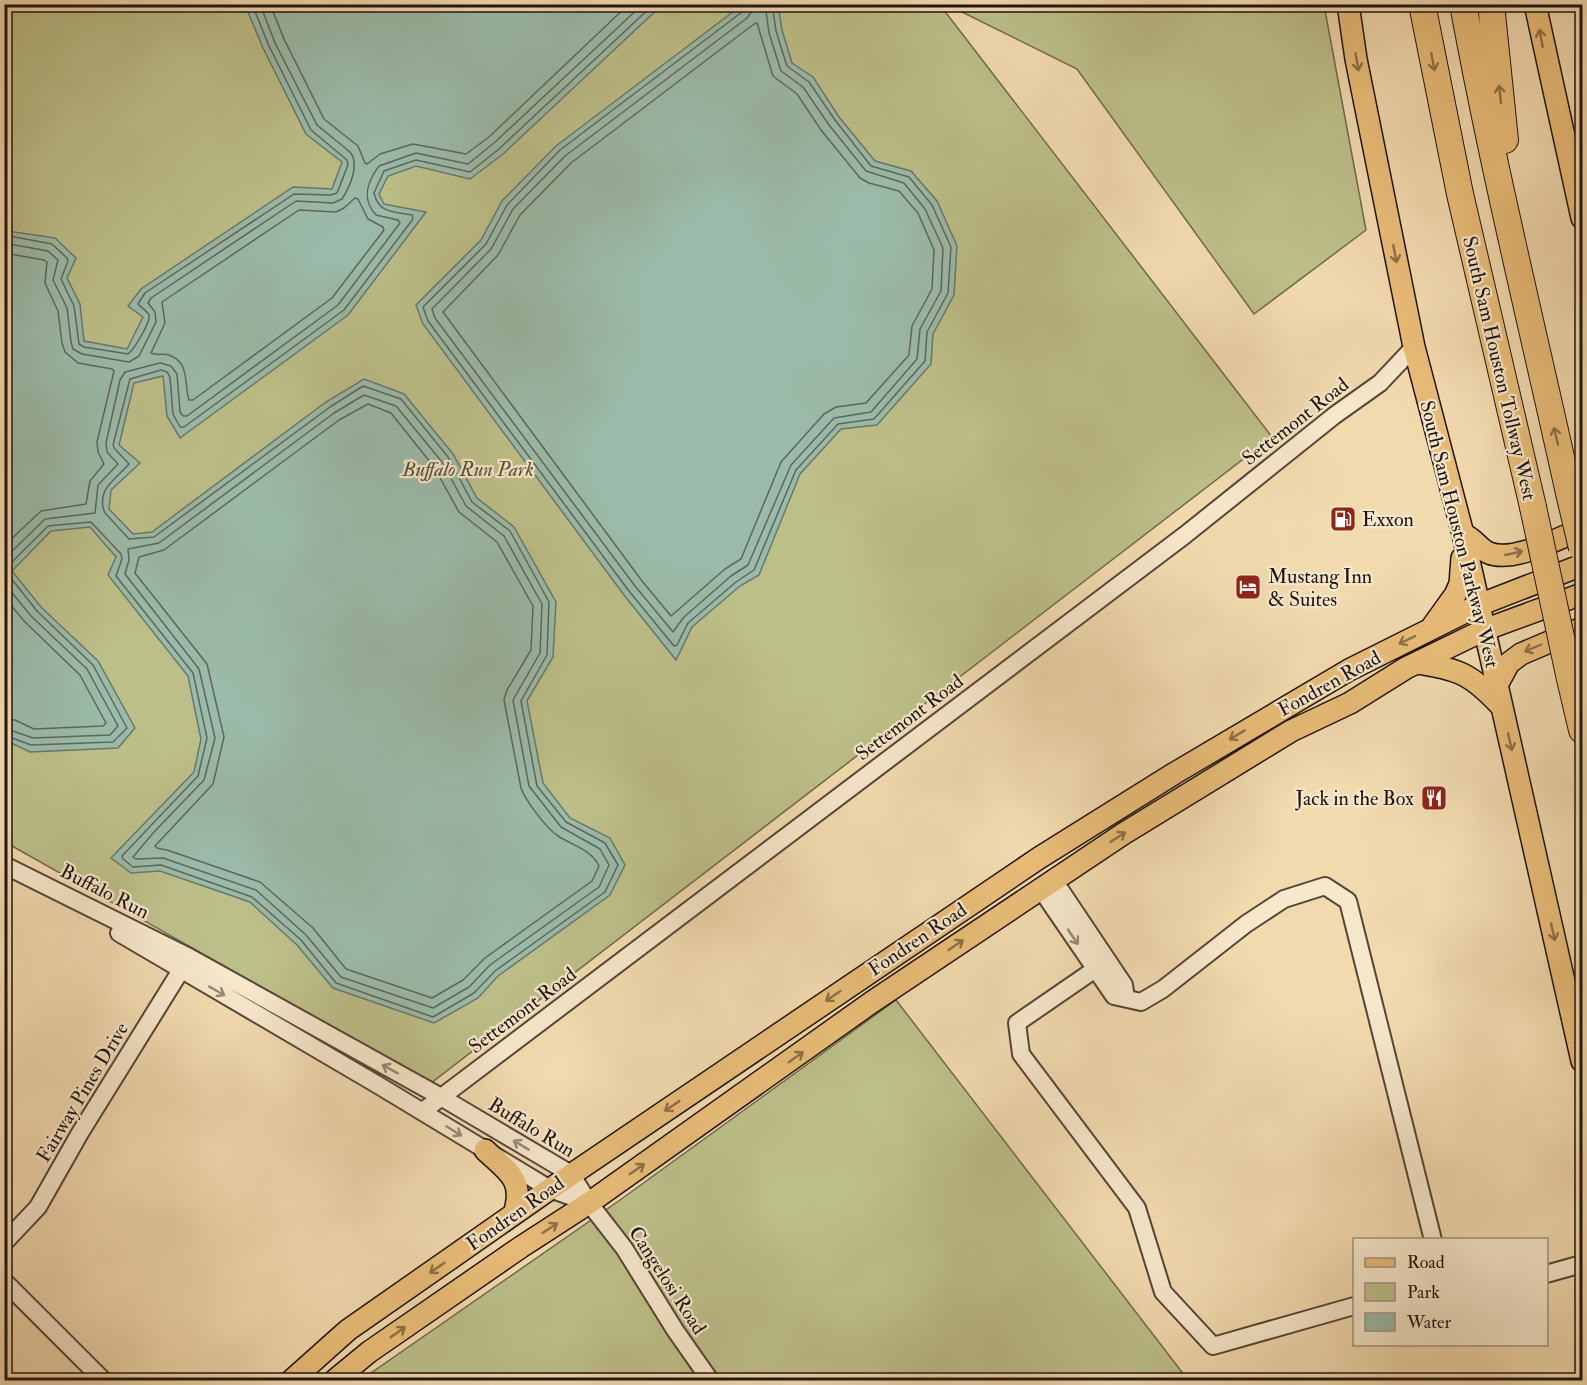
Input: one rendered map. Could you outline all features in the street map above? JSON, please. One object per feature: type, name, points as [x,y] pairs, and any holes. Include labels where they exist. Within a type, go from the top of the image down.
[{"type":"highway","name":"South Sam Houston Tollway West","points":[[1463,4],[1487,128],[1582,548]]},
{"type":"highway","points":[[1491,4],[1520,277]]},
{"type":"highway","name":"South Sam Houston Tollway West","points":[[1423,7],[1460,194],[1582,730]]},
{"type":"main road","name":"South Sam Houston Parkway West","points":[[1348,4],[1356,59],[1414,347],[1463,534],[1582,1061]]},
{"type":"main road","points":[[1535,4],[1577,177],[1582,218]]},
{"type":"main road","points":[[1431,629],[1460,584],[1463,534],[1472,538],[1486,552],[1507,556],[1582,529]]},
{"type":"main road","name":"Fondren Road","points":[[292,1380],[348,1330],[571,1174],[1032,862],[1279,710],[1349,670],[1479,605],[1582,565]]},
{"type":"main road","name":"Fondren Road","points":[[335,1380],[369,1352],[589,1203],[872,1002],[1123,834],[1291,731],[1350,703],[1417,663],[1484,630],[1582,594]]},
{"type":"main road","points":[[1497,685],[1509,663],[1521,654],[1582,628]]},
{"type":"main road","points":[[1417,663],[1449,668],[1470,677],[1502,707]]},
{"type":"main road","points":[[1279,710],[1291,731]]},
{"type":"main road","points":[[1032,862],[1046,884]]},
{"type":"main road","points":[[857,980],[872,1002]]},
{"type":"main road","points":[[701,1086],[719,1112]]},
{"type":"main road","points":[[485,1150],[516,1181],[519,1193],[514,1214]]},
{"type":"main road","points":[[348,1330],[369,1352]]},
{"type":"street","name":"Settemont Road","points":[[423,1111],[1185,535],[1335,415],[1380,383],[1414,347]]},
{"type":"street","name":"Buffalo Run","points":[[4,865],[185,964],[441,1097],[571,1174],[589,1203]]},
{"type":"street","points":[[1046,884],[1101,965],[1114,996],[1141,1002],[1163,989],[1246,924],[1284,899],[1325,886],[1348,901],[1433,1238]]},
{"type":"street","name":"Buffalo Run","points":[[185,964],[550,1189],[589,1203]]},
{"type":"street","name":"Fairway Pines Drive","points":[[4,1243],[38,1207],[80,1133],[185,964]]},
{"type":"street","points":[[1101,965],[1017,1023],[1021,1054],[1137,1208],[1163,1292],[1213,1346],[1353,1306]]},
{"type":"street","name":"Cangelosi Road","points":[[589,1203],[624,1248],[675,1330],[710,1380]]},
{"type":"street","points":[[1548,1273],[1582,1264]]},
{"type":"street","points":[[4,1281],[103,1380]]},
{"type":"green space","name":"Buffalo Run Park","points":[[5,5],[940,5],[1272,437],[431,1083],[5,842]]},
{"type":"green space","points":[[948,5],[1324,5],[1366,230],[1254,314],[1077,69]]},
{"type":"green space","points":[[896,1000],[1188,1380],[361,1380],[620,1200]]},
{"type":"water","points":[[245,5],[662,5],[503,154],[470,179],[416,166],[388,176],[379,194],[384,204],[426,212],[348,315],[180,438],[167,416],[163,376],[134,383],[119,445],[140,463],[111,490],[109,509],[133,534],[152,532],[326,402],[364,379],[404,394],[453,454],[477,498],[514,527],[556,602],[553,657],[527,701],[543,783],[570,818],[610,838],[625,865],[610,895],[498,976],[478,998],[434,1023],[333,988],[297,945],[250,902],[160,871],[131,873],[111,858],[194,772],[201,739],[188,676],[108,575],[116,557],[90,527],[51,531],[12,571],[41,607],[98,661],[135,728],[118,748],[30,752],[5,740],[5,229],[55,238],[76,258],[67,278],[80,304],[84,341],[127,349],[143,317],[128,306],[141,289],[293,187],[332,189],[342,162],[306,134],[263,48]]},
{"type":"water","points":[[742,5],[778,5],[782,30],[792,63],[813,77],[839,117],[875,161],[911,171],[937,201],[957,246],[954,295],[933,334],[931,364],[877,425],[841,429],[800,474],[759,575],[740,586],[692,627],[676,660],[624,595],[423,324],[416,305],[481,240],[502,201],[556,146]]},
{"type":"place","name":"Exxon","points":[[1343,519]]},
{"type":"place","name":"Mustang Inn & Suites","points":[[1248,587]]},
{"type":"place","name":"Jack in the Box","points":[[1434,798]]}]
